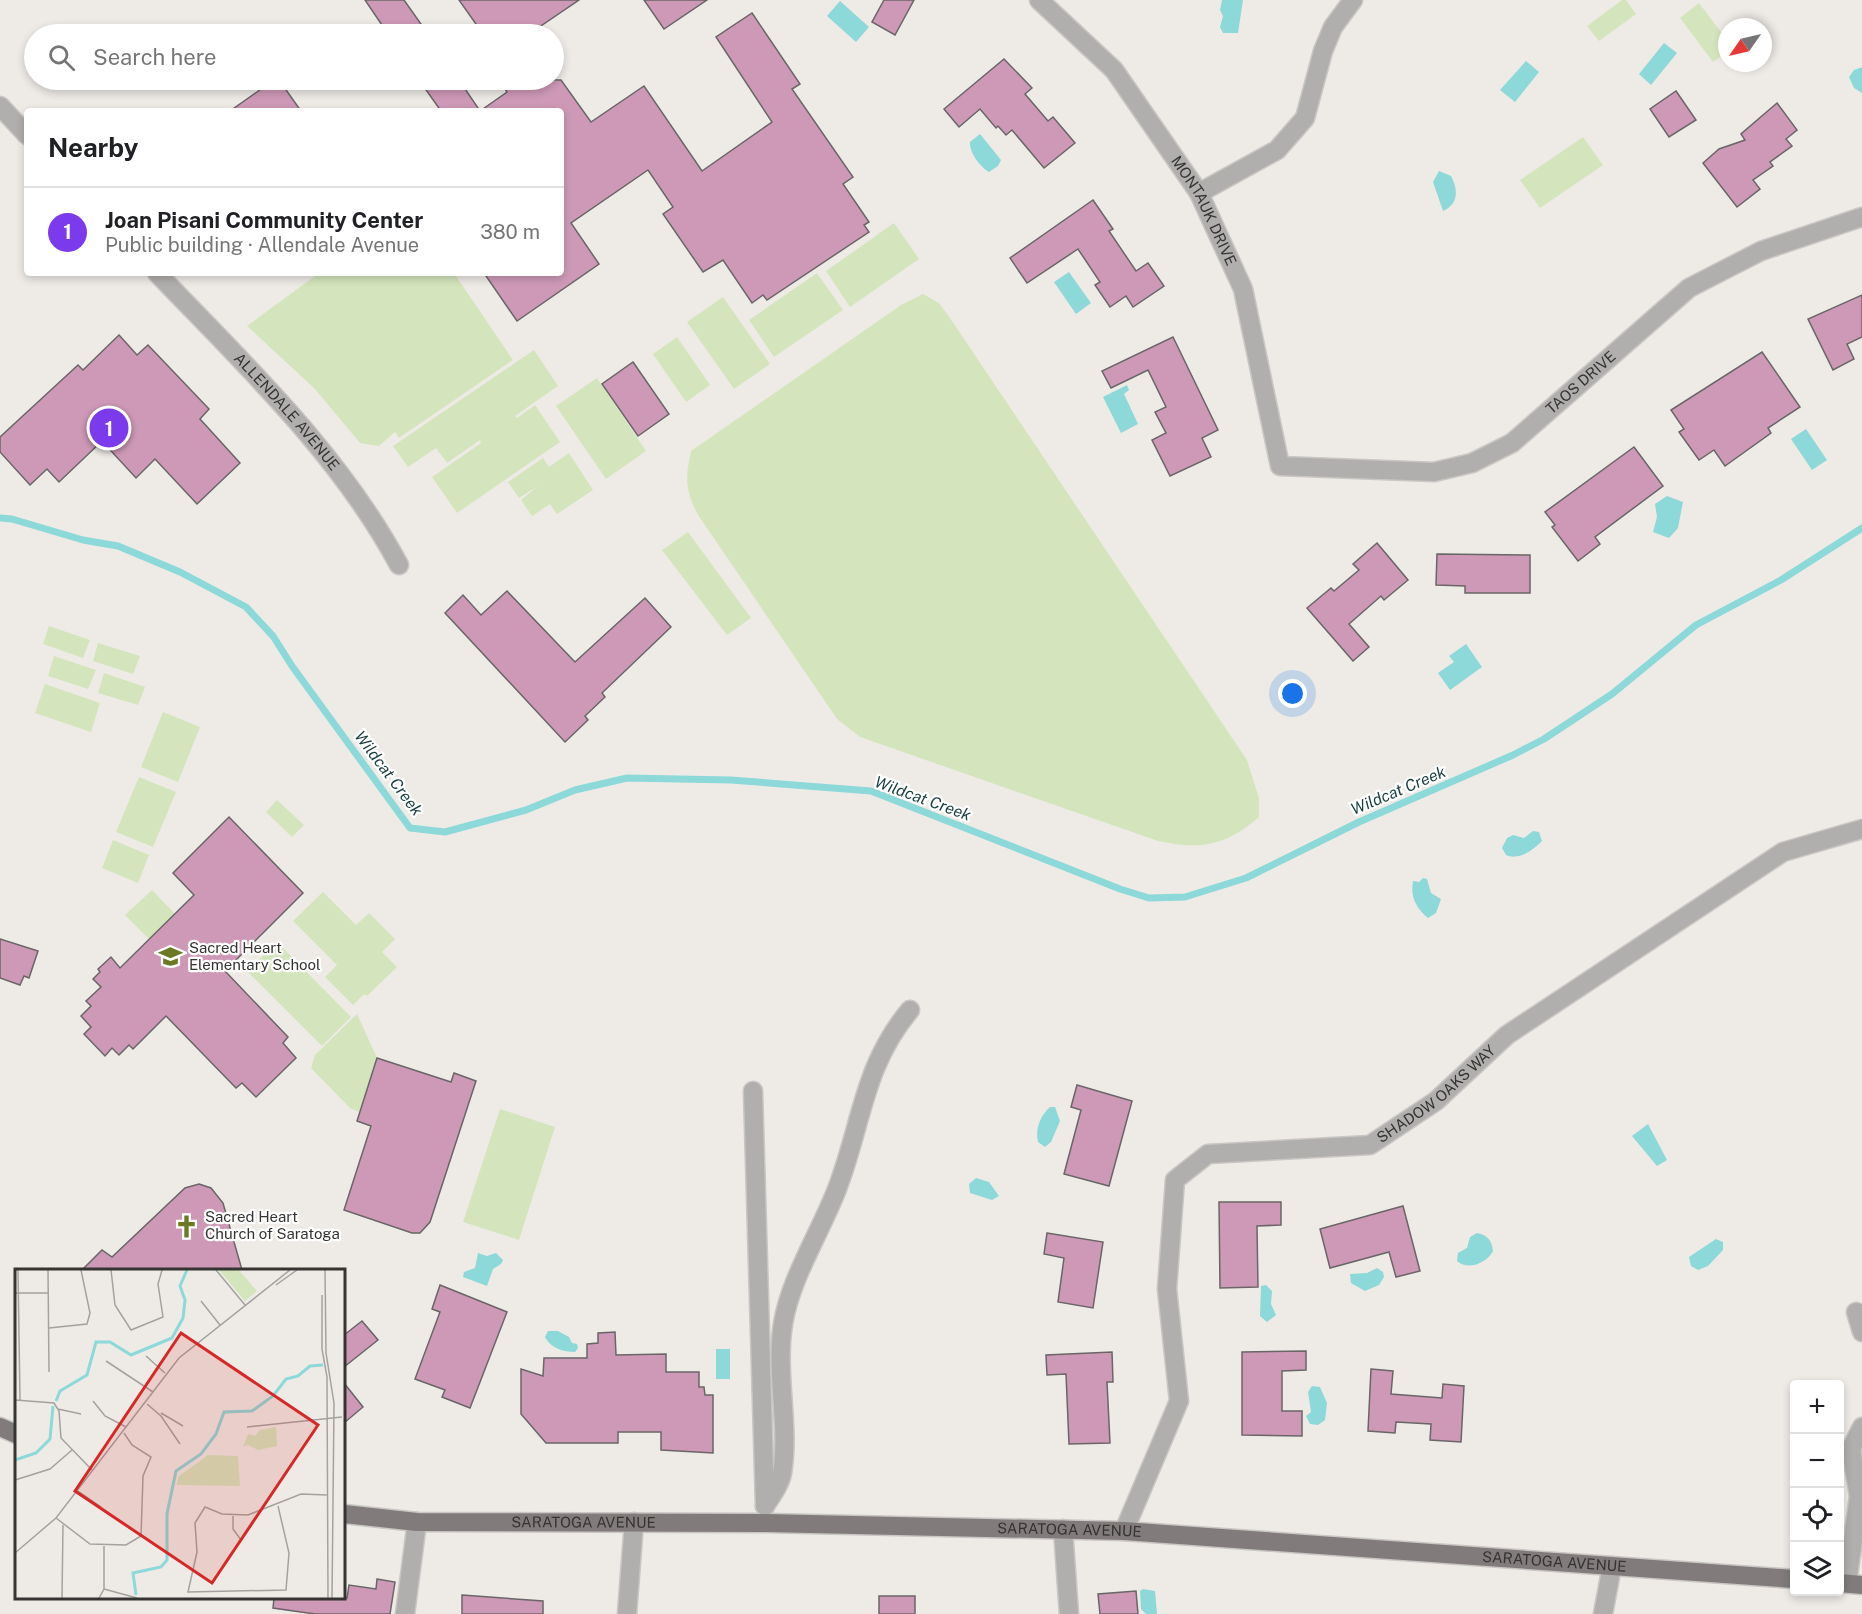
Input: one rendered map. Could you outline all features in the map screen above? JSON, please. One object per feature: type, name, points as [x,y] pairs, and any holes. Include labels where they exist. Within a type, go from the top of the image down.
[{"type":"main road","points":[[0,1427],[15,1434]]},
{"type":"main road","name":"SARATOGA AVENUE","points":[[345,1514],[417,1522],[634,1522],[765,1514],[1124,1531],[1790,1579]]},
{"type":"street","name":"MONTAUK DRIVE","points":[[1039,0],[1114,70],[1199,193],[1243,289],[1280,466]]},
{"type":"street","points":[[1199,193],[1277,150],[1305,117],[1323,51],[1333,27],[1353,0]]},
{"type":"street","points":[[0,106],[24,132]]},
{"type":"street","name":"TAOS DRIVE","points":[[1280,466],[1434,472],[1472,463],[1512,443],[1689,288],[1761,251],[1862,218]]},
{"type":"street","name":"ALLENDALE AVENUE","points":[[159,276],[329,458],[357,494],[399,565]]},
{"type":"street","name":"SHADOW OAKS WAY","points":[[1124,1531],[1179,1401],[1167,1288],[1175,1180],[1208,1154],[1370,1145],[1436,1101],[1507,1035],[1783,852],[1862,829]]},
{"type":"street","points":[[765,1514],[782,1475],[779,1353],[783,1321],[815,1236],[837,1188],[859,1109],[880,1055],[892,1031],[910,1010]]},
{"type":"street","points":[[753,1091],[765,1514]]},
{"type":"street","points":[[1856,1312],[1862,1332]]},
{"type":"street","points":[[1850,1584],[1859,1496],[1851,1449],[1862,1427]]},
{"type":"street","points":[[405,1614],[417,1522]]},
{"type":"street","points":[[627,1614],[634,1522]]},
{"type":"street","points":[[1063,1529],[1069,1614]]},
{"type":"street","points":[[1603,1614],[1612,1566]]},
{"type":"green space","points":[[1622,0],[1626,0],[1636,14],[1599,41],[1587,26]]},
{"type":"green space","points":[[1699,3],[1718,28],[1718,58],[1713,62],[1680,18]]},
{"type":"green space","points":[[1583,137],[1603,165],[1540,208],[1520,180]]},
{"type":"green space","points":[[894,223],[919,259],[850,307],[826,271]]},
{"type":"green space","points":[[817,273],[843,310],[774,357],[749,320]]},
{"type":"green space","points":[[315,276],[456,276],[513,360],[399,438],[395,432],[379,446],[360,443],[314,388],[247,326]]},
{"type":"green space","points":[[923,294],[939,303],[950,318],[1247,760],[1259,798],[1259,817],[1247,827],[1224,840],[1200,845],[1158,841],[860,737],[837,719],[698,515],[687,484],[691,451],[901,305]]},
{"type":"green space","points":[[723,297],[770,364],[734,389],[687,322]]},
{"type":"green space","points":[[677,337],[710,385],[686,402],[653,354]]},
{"type":"green space","points":[[534,350],[558,386],[515,416],[517,418],[535,405],[560,442],[457,513],[432,477],[481,443],[480,440],[447,463],[436,448],[408,467],[393,446]]},
{"type":"green space","points":[[597,378],[646,451],[606,479],[556,406]]},
{"type":"green space","points":[[569,453],[593,490],[557,514],[550,504],[532,516],[521,500],[538,486],[519,498],[508,482],[543,458],[549,467]]},
{"type":"green space","points":[[688,532],[751,618],[727,635],[662,550]]},
{"type":"green space","points":[[49,626],[90,640],[83,658],[43,644]]},
{"type":"green space","points":[[98,643],[140,656],[133,674],[93,661]]},
{"type":"green space","points":[[54,656],[96,670],[88,689],[48,676]]},
{"type":"green space","points":[[104,673],[145,687],[138,705],[98,693]]},
{"type":"green space","points":[[45,684],[100,703],[91,732],[35,713]]},
{"type":"green space","points":[[163,712],[200,727],[178,782],[141,767]]},
{"type":"green space","points":[[139,777],[176,792],[153,847],[116,832]]},
{"type":"green space","points":[[277,800],[304,825],[292,837],[266,812]]},
{"type":"green space","points":[[113,840],[149,855],[138,883],[102,868]]},
{"type":"green space","points":[[152,890],[175,914],[149,939],[125,915]]},
{"type":"green space","points":[[323,892],[356,925],[369,913],[395,939],[382,952],[397,967],[367,996],[364,994],[353,1005],[325,977],[337,965],[293,921]]},
{"type":"green space","points":[[277,942],[351,1017],[322,1046],[247,971]]},
{"type":"green space","points":[[357,1014],[377,1058],[359,1112],[350,1108],[311,1068],[315,1055]]},
{"type":"green space","points":[[500,1109],[555,1127],[519,1240],[463,1222]]},
{"type":"water","points":[[1222,0],[1243,0],[1238,33],[1223,33],[1220,27],[1223,16],[1220,10]]},
{"type":"water","points":[[840,1],[869,27],[856,42],[827,16]]},
{"type":"water","points":[[1664,43],[1677,53],[1651,85],[1639,74]]},
{"type":"water","points":[[1526,61],[1539,72],[1515,102],[1500,90]]},
{"type":"water","points":[[1862,67],[1862,93],[1854,88],[1849,77],[1854,70]]},
{"type":"water","points":[[980,134],[1001,160],[998,166],[989,172],[976,159],[970,146],[970,142]]},
{"type":"water","points":[[1439,171],[1451,176],[1456,191],[1452,204],[1443,211],[1433,182]]},
{"type":"water","points":[[1069,272],[1091,303],[1076,314],[1054,282]]},
{"type":"water","points":[[1127,385],[1129,390],[1124,394],[1138,424],[1121,433],[1103,397]]},
{"type":"water","points":[[1806,429],[1827,460],[1812,470],[1791,439]]},
{"type":"water","points":[[1667,496],[1683,502],[1678,528],[1669,538],[1653,532],[1657,517],[1655,504]]},
{"type":"water","points":[[1466,644],[1482,667],[1450,690],[1438,673],[1454,662],[1449,656]]},
{"type":"water","points":[[1533,831],[1539,832],[1542,841],[1521,856],[1506,855],[1502,848],[1507,838],[1513,835],[1524,838]]},
{"type":"water","points":[[1423,878],[1427,879],[1431,893],[1441,899],[1436,913],[1428,918],[1417,906],[1412,892],[1413,881],[1419,882]]},
{"type":"water","points":[[1050,1107],[1055,1107],[1060,1121],[1051,1142],[1045,1147],[1038,1142],[1037,1132],[1041,1119]]},
{"type":"water","points":[[1648,1124],[1667,1160],[1657,1166],[1632,1136]]},
{"type":"water","points":[[976,1178],[989,1182],[999,1196],[992,1200],[970,1193],[969,1184]]},
{"type":"water","points":[[1477,1233],[1489,1239],[1493,1251],[1482,1262],[1472,1265],[1461,1264],[1457,1261],[1458,1253],[1467,1248],[1470,1237]]},
{"type":"water","points":[[1716,1239],[1723,1242],[1723,1250],[1708,1266],[1698,1270],[1691,1266],[1689,1257]]},
{"type":"water","points":[[478,1253],[487,1256],[496,1253],[503,1260],[493,1269],[487,1286],[463,1277],[464,1272],[475,1268]]},
{"type":"water","points":[[1377,1268],[1383,1272],[1384,1277],[1379,1285],[1365,1291],[1351,1283],[1350,1274],[1367,1273]]},
{"type":"water","points":[[1266,1285],[1272,1291],[1271,1304],[1276,1315],[1267,1322],[1260,1316],[1261,1286]]},
{"type":"water","points":[[548,1331],[558,1331],[569,1337],[578,1348],[575,1352],[571,1352],[554,1347],[545,1337]]},
{"type":"water","points":[[716,1349],[730,1349],[730,1379],[716,1379]]},
{"type":"water","points":[[1312,1386],[1320,1387],[1327,1403],[1325,1420],[1318,1425],[1310,1424],[1306,1416],[1311,1412],[1308,1392]]},
{"type":"water","points":[[1143,1589],[1155,1591],[1157,1614],[1146,1614],[1141,1609],[1140,1591]]},
{"type":"building","points":[[365,0],[404,0],[421,24],[381,24]]},
{"type":"building","points":[[459,0],[579,0],[544,24],[476,24]]},
{"type":"building","points":[[644,0],[707,0],[664,29]]},
{"type":"building","points":[[884,0],[914,0],[895,35],[872,22]]},
{"type":"building","points":[[752,13],[800,84],[792,89],[853,177],[843,184],[869,222],[864,225],[869,232],[767,300],[763,295],[752,303],[723,260],[703,272],[663,214],[673,207],[648,170],[571,223],[599,264],[517,321],[486,276],[564,276],[564,108],[484,108],[507,92],[506,90],[564,90],[564,84],[591,122],[644,86],[702,171],[772,122],[716,37]]},
{"type":"building","points":[[1004,59],[1032,88],[1025,94],[1048,121],[1053,117],[1075,143],[1044,168],[1012,130],[1006,135],[998,126],[996,128],[980,109],[959,127],[944,109]]},
{"type":"building","points":[[260,90],[286,90],[299,108],[234,108]]},
{"type":"building","points":[[426,90],[466,90],[478,108],[439,108]]},
{"type":"building","points":[[1676,91],[1696,120],[1669,137],[1650,109]]},
{"type":"building","points":[[1777,103],[1797,130],[1786,139],[1792,146],[1770,162],[1773,166],[1753,180],[1760,189],[1737,207],[1703,163],[1719,149],[1745,140],[1741,134]]},
{"type":"building","points":[[1093,200],[1113,229],[1109,231],[1136,271],[1148,263],[1164,286],[1133,307],[1126,296],[1110,307],[1095,285],[1100,282],[1078,249],[1027,283],[1010,258]]},
{"type":"building","points":[[1862,295],[1862,337],[1847,344],[1854,359],[1833,370],[1808,319]]},
{"type":"building","points":[[119,335],[137,355],[148,345],[209,409],[200,419],[240,463],[197,504],[155,459],[136,478],[102,441],[59,482],[47,469],[30,485],[0,452],[0,437],[78,365],[83,370]]},
{"type":"building","points":[[1173,337],[1218,430],[1202,438],[1211,457],[1170,476],[1152,440],[1166,433],[1155,412],[1166,407],[1148,370],[1111,388],[1102,371]]},
{"type":"building","points":[[1762,352],[1800,407],[1768,428],[1771,433],[1725,466],[1714,450],[1699,460],[1679,432],[1684,429],[1671,410]]},
{"type":"building","points":[[633,362],[669,414],[638,436],[602,384]]},
{"type":"building","points":[[1634,447],[1663,486],[1595,537],[1600,544],[1578,561],[1552,527],[1555,525],[1545,512]]},
{"type":"building","points":[[1377,543],[1408,580],[1384,600],[1381,596],[1349,624],[1369,647],[1353,661],[1307,608],[1331,588],[1334,591],[1359,570],[1353,564]]},
{"type":"building","points":[[1437,554],[1530,555],[1530,593],[1465,593],[1465,586],[1436,585]]},
{"type":"building","points":[[507,591],[575,662],[645,598],[671,627],[602,693],[605,697],[585,716],[588,720],[565,742],[445,613],[463,595],[481,615]]},
{"type":"building","name":"Sacred Heart Elementary School","points":[[229,817],[303,893],[225,971],[288,1037],[283,1043],[296,1058],[256,1097],[242,1083],[236,1088],[166,1016],[133,1049],[129,1045],[119,1055],[112,1048],[105,1056],[84,1034],[91,1027],[81,1016],[91,1006],[86,1001],[101,987],[93,979],[100,972],[98,969],[111,957],[120,968],[194,895],[173,873]]},
{"type":"building","points":[[0,939],[38,951],[29,978],[24,976],[20,985],[0,978]]},
{"type":"building","points":[[377,1058],[451,1082],[454,1073],[476,1081],[430,1222],[420,1233],[412,1233],[344,1210],[371,1126],[357,1121]]},
{"type":"building","points":[[1077,1085],[1132,1101],[1109,1186],[1064,1174],[1081,1110],[1071,1107]]},
{"type":"building","name":"Sacred Heart Church of Saratoga","points":[[199,1184],[211,1188],[223,1203],[242,1269],[83,1269],[102,1250],[112,1257],[185,1188]]},
{"type":"building","points":[[1219,1202],[1281,1202],[1281,1225],[1257,1226],[1258,1287],[1220,1288]]},
{"type":"building","points":[[1403,1206],[1420,1271],[1396,1277],[1389,1252],[1330,1268],[1320,1229]]},
{"type":"building","points":[[1047,1233],[1103,1242],[1093,1308],[1058,1302],[1064,1258],[1044,1254]]},
{"type":"building","points":[[440,1285],[507,1312],[470,1408],[442,1397],[445,1390],[415,1379],[440,1312],[432,1309]]},
{"type":"building","points":[[362,1321],[378,1340],[345,1366],[345,1334]]},
{"type":"building","points":[[615,1332],[616,1355],[666,1354],[666,1372],[699,1372],[699,1387],[704,1387],[705,1395],[713,1395],[713,1453],[661,1450],[661,1432],[618,1432],[618,1443],[546,1443],[521,1414],[521,1369],[543,1376],[544,1358],[587,1358],[587,1344],[598,1343],[598,1333]]},
{"type":"building","points":[[1306,1351],[1306,1370],[1282,1371],[1282,1411],[1302,1411],[1302,1436],[1242,1435],[1242,1352]]},
{"type":"building","points":[[1112,1352],[1113,1382],[1107,1382],[1110,1443],[1069,1444],[1066,1374],[1047,1375],[1046,1355]]},
{"type":"building","points":[[1371,1369],[1393,1371],[1391,1394],[1442,1398],[1443,1384],[1464,1386],[1461,1442],[1430,1440],[1431,1424],[1396,1422],[1395,1433],[1368,1431]]},
{"type":"building","points":[[345,1384],[363,1407],[345,1422]]},
{"type":"building","points":[[377,1579],[395,1582],[390,1614],[315,1614],[273,1608],[274,1599],[345,1599],[349,1585],[376,1589]]},
{"type":"building","points":[[1136,1591],[1138,1614],[1100,1614],[1098,1594]]},
{"type":"building","points":[[462,1595],[543,1601],[543,1614],[462,1614]]},
{"type":"building","points":[[879,1596],[915,1596],[915,1614],[879,1614]]},
{"type":"waterway","name":"Wildcat Creek","points":[[0,518],[12,519],[83,540],[118,546],[180,572],[246,607],[273,636],[292,666],[410,828],[445,832],[526,810],[575,790],[627,778],[731,780],[871,791],[1120,889],[1149,898],[1185,897],[1246,878],[1359,822],[1513,755],[1544,739],[1612,694],[1696,625],[1781,580],[1862,528]]},
{"type":"place","name":"Joan Pisani Community Center","points":[[109,428]]},
{"type":"place","name":"Sacred Heart Elementary School","points":[[171,957]]},
{"type":"place","name":"Sacred Heart Church of Saratoga","points":[[187,1226]]}]
